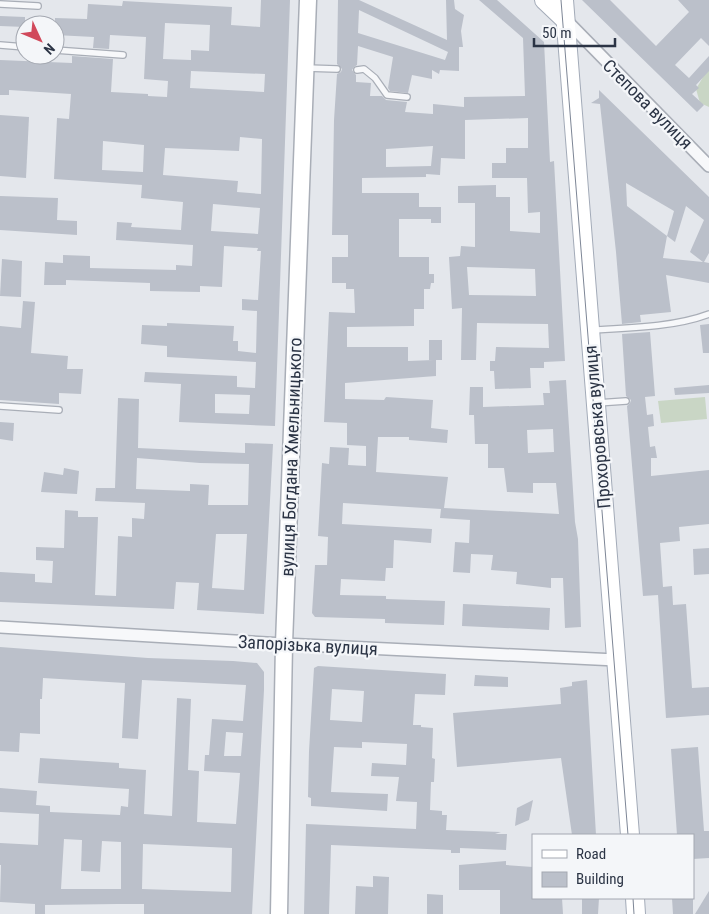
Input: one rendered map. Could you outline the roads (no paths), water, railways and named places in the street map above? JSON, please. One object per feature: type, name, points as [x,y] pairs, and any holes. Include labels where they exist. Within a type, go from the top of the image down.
[{"type":"main road","name":"вулиця Богдана Хмельницького","points":[[279,914],[284,644],[308,0]]},
{"type":"main road","name":"Степова вулиця","points":[[544,0],[564,19]]},
{"type":"main road","name":"Прохоровська вулиця","points":[[564,0],[630,834]]},
{"type":"main road","points":[[635,899],[636,914]]},
{"type":"street","name":"Степова вулиця","points":[[564,19],[709,166]]},
{"type":"street","name":"Запорізька вулиця","points":[[0,627],[284,644],[616,660]]},
{"type":"lane","points":[[0,4],[38,6]]},
{"type":"lane","points":[[0,45],[15,46]]},
{"type":"lane","points":[[65,51],[123,55]]},
{"type":"lane","points":[[306,68],[337,69]]},
{"type":"lane","points":[[357,70],[364,69],[375,78],[387,95],[408,97]]},
{"type":"lane","points":[[589,330],[693,320],[709,314]]},
{"type":"lane","points":[[595,403],[626,401]]},
{"type":"lane","points":[[0,406],[59,410]]},
{"type":"tram line","points":[[561,0],[628,834]]},
{"type":"tram line","points":[[633,899],[634,914]]}]
